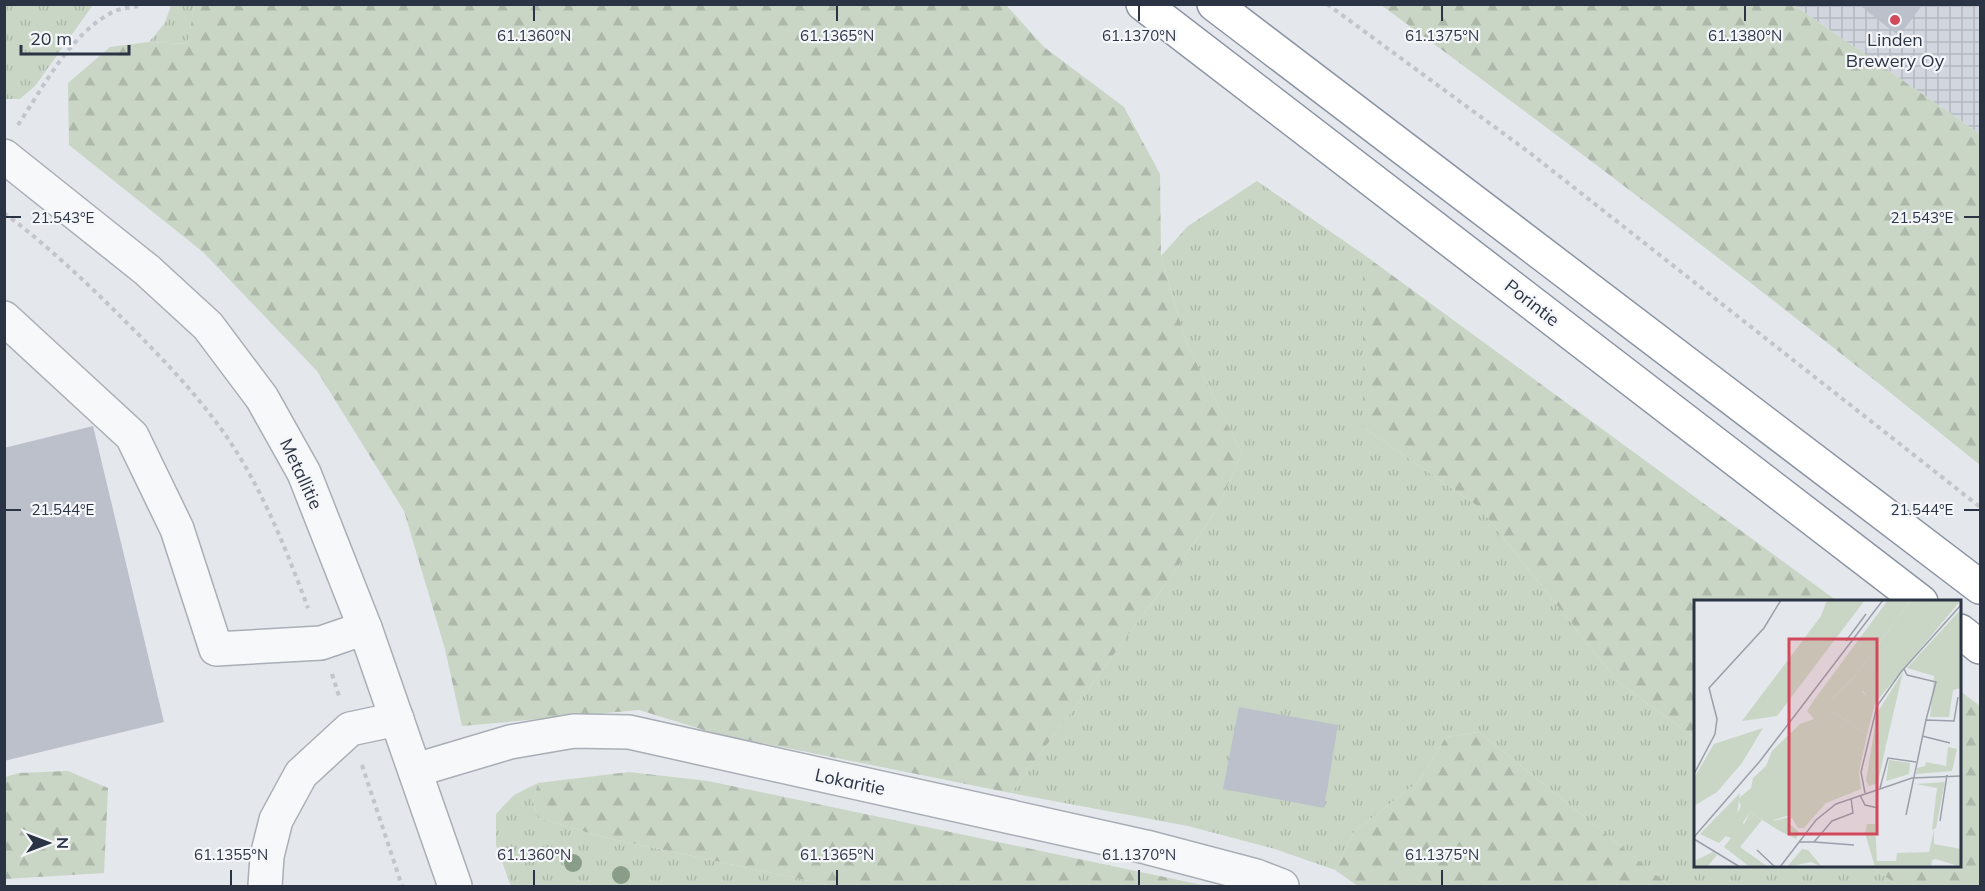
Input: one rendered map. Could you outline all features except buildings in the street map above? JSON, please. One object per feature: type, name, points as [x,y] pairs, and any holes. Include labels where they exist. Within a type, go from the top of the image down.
[{"type":"highway","name":"Porintie","points":[[1143,4],[1918,600]]},
{"type":"highway","points":[[1214,4],[1980,587]]},
{"type":"highway","points":[[1961,633],[1980,647]]},
{"type":"street","name":"Metallitie","points":[[4,156],[147,270],[208,326],[262,398],[304,473],[365,628],[455,886]]},
{"type":"street","points":[[4,318],[132,436],[177,529],[216,649],[321,643],[365,628]]},
{"type":"street","points":[[265,886],[267,856],[276,820],[301,774],[350,729],[397,719]]},
{"type":"street","name":"Lokaritie","points":[[416,770],[510,742],[574,731],[629,732],[1146,847],[1256,876],[1282,886]]},
{"type":"path","points":[[1327,4],[1540,160],[1980,507]]},
{"type":"path","points":[[17,126],[63,59],[92,26],[116,10],[138,6]]},
{"type":"path","points":[[4,213],[31,233],[103,299],[186,384],[240,458],[284,542],[321,643],[402,886]]},
{"type":"shaded area","points":[[1794,5],[1980,5],[1980,134]]},
{"type":"green space","points":[[5,4],[93,5],[35,86],[20,99],[5,99]]},
{"type":"green space","points":[[171,5],[194,5],[188,44],[149,42],[165,23]]},
{"type":"green space","points":[[194,5],[1006,5],[1044,47],[1124,107],[1160,174],[1161,256],[1186,342],[1242,453],[1217,509],[1163,588],[1011,793],[717,734],[639,710],[462,726],[445,649],[404,511],[317,371],[203,252],[69,145],[68,83],[110,47],[149,42],[188,44]]},
{"type":"green space","points":[[1381,5],[1794,5],[1980,134],[1980,465],[1684,231]]},
{"type":"green space","points":[[1257,181],[1363,254],[1363,427],[1479,507],[1618,682],[1694,737],[1694,867],[1871,867],[1899,886],[1670,886],[1479,732],[1446,737],[1419,781],[1354,832],[1335,870],[1275,849],[1188,826],[1011,793],[1163,588],[1217,509],[1242,453],[1186,342],[1161,256],[1188,226]]},
{"type":"green space","points":[[1363,254],[1836,600],[1694,600],[1694,737],[1618,682],[1479,507],[1363,427]]},
{"type":"green space","points":[[1961,692],[1980,706],[1980,886],[1899,886],[1871,867],[1961,867]]},
{"type":"green space","points":[[1479,732],[1670,886],[1358,886],[1335,870],[1354,832],[1419,781],[1446,737]]},
{"type":"green space","points":[[68,771],[108,788],[104,873],[5,879],[5,777],[19,773]]},
{"type":"green space","points":[[629,772],[708,781],[1207,886],[833,886],[603,837],[538,818],[533,801],[538,783]]},
{"type":"green space","points":[[538,783],[533,801],[538,818],[603,837],[833,886],[511,886],[496,845],[496,814],[514,795]]},
{"type":"place","name":"Linden Brewery Oy","points":[[1895,20]]}]
